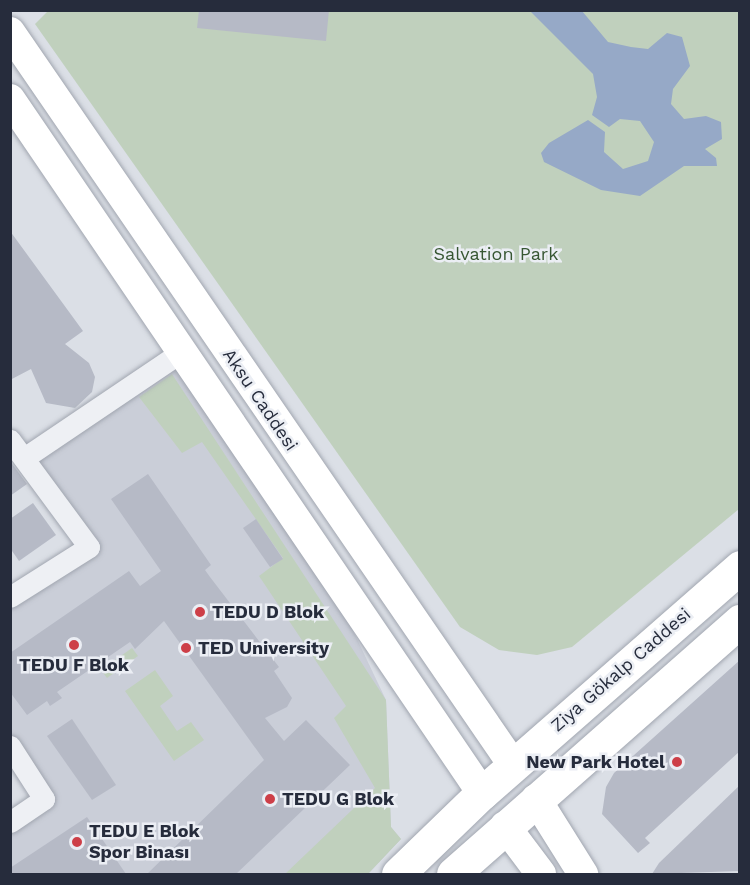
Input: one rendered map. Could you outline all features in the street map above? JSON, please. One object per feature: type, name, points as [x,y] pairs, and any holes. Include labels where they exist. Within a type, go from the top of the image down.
[{"type":"main road","points":[[10,23],[26,10]]},
{"type":"main road","name":"Aksu Caddesi","points":[[10,32],[513,765]]},
{"type":"main road","name":"Aksu Caddesi","points":[[10,99],[184,350],[482,793]]},
{"type":"main road","name":"Ziya Gökalp Caddesi","points":[[398,874],[513,765],[740,567]]},
{"type":"main road","points":[[453,874],[740,621]]},
{"type":"main road","points":[[513,765],[583,874]]},
{"type":"main road","points":[[482,793],[541,874]]},
{"type":"street","points":[[24,458],[184,350]]},
{"type":"street","points":[[10,440],[89,547],[10,597]]},
{"type":"street","points":[[10,746],[44,799],[10,822]]},
{"type":"shaded area","name":"TED University","points":[[184,350],[299,517],[386,700],[391,827],[401,839],[368,874],[11,874],[11,822],[44,799],[11,746],[11,597],[89,547],[24,458]]},
{"type":"green space","name":"Salvation Park","points":[[49,10],[739,11],[739,509],[572,647],[537,655],[499,650],[460,627],[35,24]]},
{"type":"green space","points":[[172,374],[386,700],[391,827],[401,839],[368,874],[285,874],[375,788],[334,718],[346,706],[259,576],[283,558],[202,442],[182,453],[139,397]]},
{"type":"green space","points":[[132,648],[138,656],[107,678],[101,670]]},
{"type":"green space","points":[[155,670],[173,696],[160,706],[177,731],[191,722],[204,740],[174,761],[125,691]]},
{"type":"water","points":[[530,11],[582,11],[608,42],[631,47],[648,49],[667,33],[682,37],[690,66],[673,89],[671,104],[684,119],[706,116],[721,122],[722,139],[705,149],[716,158],[717,166],[684,166],[640,196],[601,190],[544,162],[541,153],[549,143],[588,120],[605,132],[604,152],[623,169],[648,161],[654,142],[640,121],[620,119],[609,127],[592,115],[597,97],[593,74]]},
{"type":"building","points":[[199,10],[329,10],[326,41],[197,28]]},
{"type":"building","points":[[10,231],[83,331],[65,344],[89,363],[95,377],[92,392],[75,408],[46,403],[31,369],[10,380]]},
{"type":"building","points":[[10,461],[27,484],[10,496]]},
{"type":"building","points":[[148,474],[211,565],[205,570],[279,667],[274,671],[292,698],[287,707],[265,718],[284,741],[306,720],[350,765],[236,874],[147,874],[264,760],[164,621],[135,649],[130,642],[57,692],[62,698],[50,706],[47,701],[27,715],[10,692],[10,653],[129,571],[140,586],[161,571],[111,499]]},
{"type":"building","points":[[33,503],[56,535],[19,561],[10,548],[10,519]]},
{"type":"building","points":[[256,519],[283,559],[270,567],[243,528]]},
{"type":"building","name":"New Park Hotel","points":[[740,660],[740,751],[645,838],[650,843],[638,853],[602,814],[606,787],[614,773]]},
{"type":"building","points":[[72,719],[116,785],[92,800],[47,736]]},
{"type":"building","points":[[740,785],[740,871],[652,874],[659,863]]},
{"type":"building","name":"TEDU E Blok Spor Binası","points":[[87,817],[126,874],[10,874],[10,868]]},
{"type":"place","name":"TEDU D Blok","points":[[200,612]]},
{"type":"place","name":"TEDU F Blok","points":[[74,645]]},
{"type":"place","name":"TED University","points":[[186,648]]},
{"type":"place","name":"New Park Hotel","points":[[677,762]]},
{"type":"place","name":"TEDU G Blok","points":[[270,799]]},
{"type":"place","name":"TEDU E Blok Spor Binası","points":[[77,842]]}]
